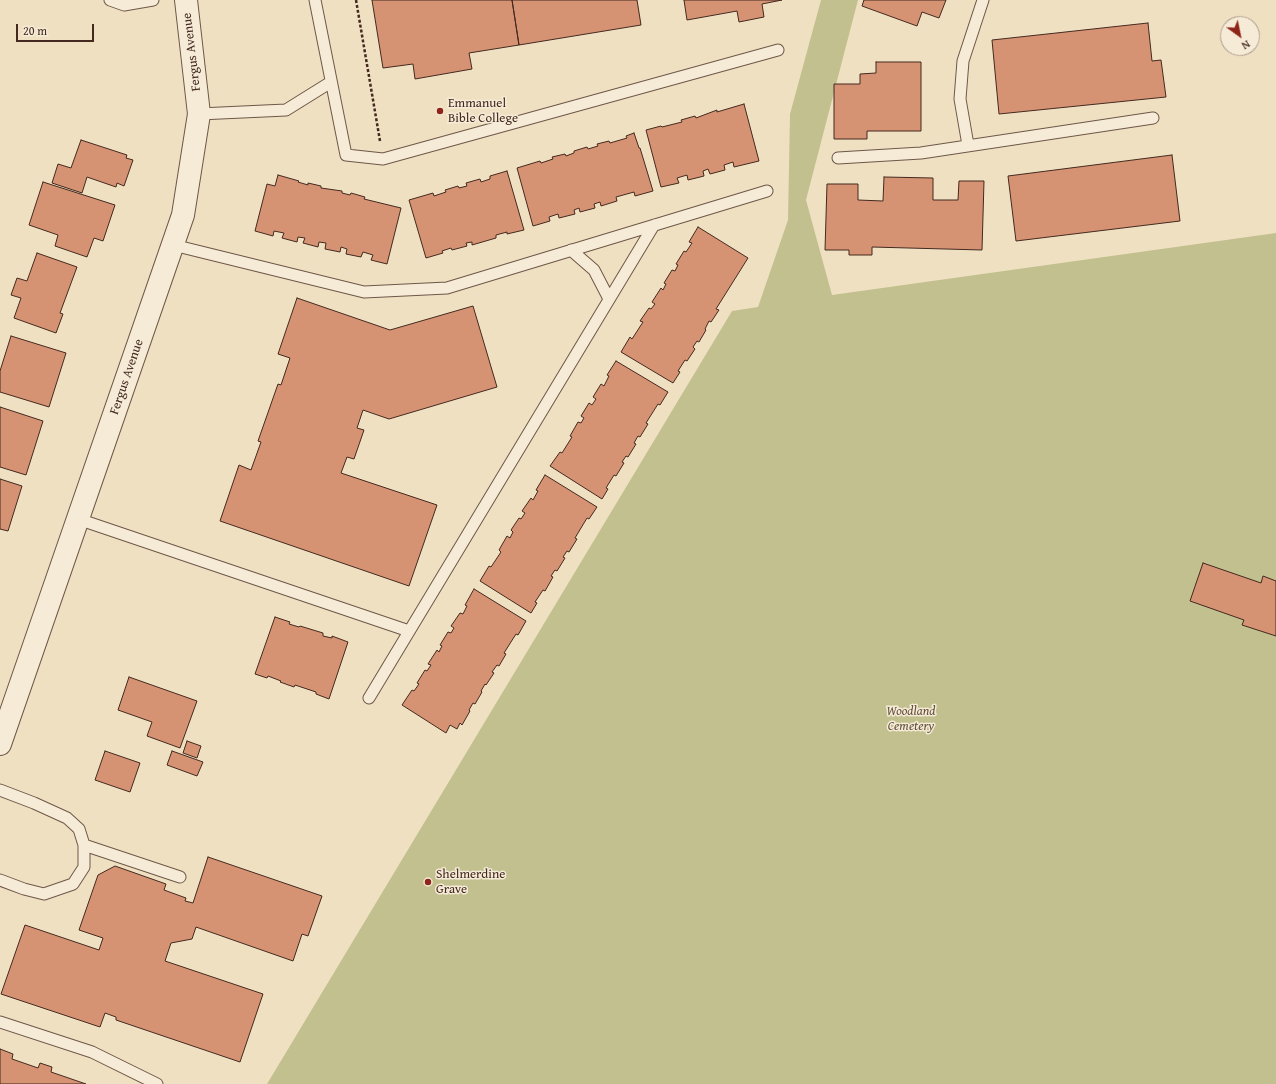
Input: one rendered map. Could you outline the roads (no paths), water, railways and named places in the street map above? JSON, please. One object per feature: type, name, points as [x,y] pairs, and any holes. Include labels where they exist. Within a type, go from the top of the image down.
[{"type":"street","name":"Fergus Avenue","points":[[0,744],[5,713],[78,519],[183,215],[199,114],[186,0]]},
{"type":"lane","points":[[110,0],[124,5],[153,0]]},
{"type":"lane","points":[[315,0],[346,155],[383,159],[778,50]]},
{"type":"lane","points":[[968,145],[960,99],[963,61],[984,0]]},
{"type":"lane","points":[[199,114],[286,110],[331,82]]},
{"type":"lane","points":[[838,158],[921,153],[1153,118]]},
{"type":"lane","points":[[173,245],[364,292],[447,288],[767,191]]},
{"type":"lane","points":[[369,698],[654,225]]},
{"type":"lane","points":[[571,250],[594,270],[609,299]]},
{"type":"lane","points":[[78,519],[409,631]]},
{"type":"lane","points":[[0,790],[67,818],[79,829],[84,845],[84,867],[73,884],[44,894],[24,889],[0,880]]},
{"type":"lane","points":[[84,845],[180,876]]},
{"type":"lane","points":[[0,1022],[92,1052],[157,1084]]},
{"type":"place","name":"Emmanuel Bible College","points":[[440,111]]},
{"type":"place","name":"Shelmerdine Grave","points":[[428,882]]},
{"type":"park label","name":"Woodland Cemetery","points":[[911,720]]}]
